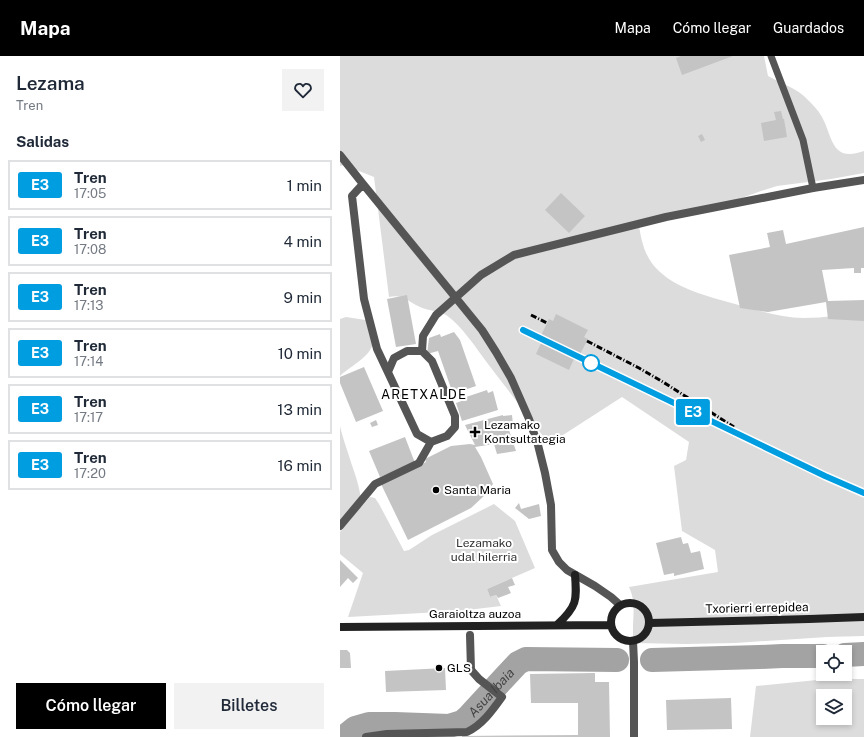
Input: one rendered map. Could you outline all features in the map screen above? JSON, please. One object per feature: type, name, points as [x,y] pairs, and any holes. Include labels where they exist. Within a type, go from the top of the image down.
[{"type":"street","points":[[340,155],[482,330],[511,378],[529,419],[538,445],[551,505],[552,550],[559,562],[574,575],[595,586],[620,605]]},
{"type":"street","points":[[422,351],[423,336],[436,315],[481,275],[514,254],[666,217],[813,188],[864,180]]},
{"type":"street","points":[[362,184],[352,196],[364,299],[377,349],[417,434],[431,442]]},
{"type":"street","points":[[340,526],[375,484],[419,463],[431,442],[447,436],[455,427],[455,416],[432,361],[422,351],[407,351],[394,358],[388,372]]},
{"type":"street","points":[[557,625],[568,615],[574,606],[576,593],[574,575]]},
{"type":"street","points":[[628,602],[636,603],[644,607],[648,614],[650,623],[645,635],[633,641],[625,641],[613,632],[611,617],[614,610],[620,605],[628,602]]},
{"type":"street","name":"Txorierri errepidea","points":[[650,623],[864,617]]},
{"type":"street","name":"Garaioltza auzoa","points":[[340,627],[611,625]]},
{"type":"street","points":[[366,737],[387,734],[467,732],[480,724],[502,698],[479,679],[471,670],[470,635]]},
{"type":"street","points":[[633,641],[634,737]]},
{"type":"lane","points":[[771,56],[803,140],[813,188]]},
{"type":"green space","points":[[340,56],[764,56],[768,76],[799,92],[812,104],[822,117],[831,140],[839,151],[845,154],[853,154],[864,151],[864,173],[777,186],[722,205],[639,225],[644,248],[655,267],[672,281],[692,291],[760,311],[795,318],[842,315],[864,310],[864,636],[735,643],[633,643],[634,608],[629,587],[718,572],[715,550],[682,531],[674,466],[686,460],[689,442],[622,397],[549,444],[458,325],[443,313],[423,308],[406,299],[394,296],[389,297],[374,177],[344,165],[340,166]]},
{"type":"green space","points":[[346,317],[372,321],[373,344],[367,354],[340,376],[340,319]]},
{"type":"green space","name":"Lezamako udal hilerria","points":[[340,426],[359,486],[361,507],[370,497],[375,498],[404,551],[409,550],[432,535],[494,504],[515,521],[535,568],[487,589],[490,597],[496,595],[501,606],[459,611],[348,617],[363,573],[340,554],[340,532],[351,519],[340,525]]},
{"type":"green space","points":[[852,679],[864,679],[864,737],[750,737],[756,686],[816,680],[852,681]]},
{"type":"building","points":[[681,56],[733,56],[682,75],[676,58]]},
{"type":"building","points":[[781,111],[787,137],[764,141],[761,123],[776,120],[774,112]]},
{"type":"building","points":[[702,134],[705,140],[701,142],[698,136]]},
{"type":"building","points":[[561,193],[585,216],[569,233],[545,210]]},
{"type":"building","points":[[864,227],[864,268],[861,268],[861,273],[854,273],[854,268],[822,270],[828,301],[864,300],[864,321],[828,319],[826,302],[768,312],[740,308],[729,255],[770,247],[767,233],[783,230],[786,244]]},
{"type":"building","points":[[407,295],[416,344],[396,347],[387,299]]},
{"type":"building","points":[[556,314],[588,330],[584,337],[588,339],[577,360],[574,359],[569,370],[536,354],[541,343],[538,342],[549,319],[553,321]]},
{"type":"building","points":[[454,332],[460,340],[476,386],[453,394],[438,351],[427,354],[429,338],[440,334],[441,337]]},
{"type":"building","points":[[364,367],[383,411],[356,422],[340,383],[340,377]]},
{"type":"building","points":[[487,390],[488,393],[493,391],[498,410],[462,421],[456,403],[467,399],[466,397]]},
{"type":"building","name":"Santa Maria","points":[[503,415],[512,415],[513,425],[508,427],[516,451],[497,454],[494,444],[475,447],[493,484],[485,495],[471,508],[408,540],[381,484],[426,462],[425,459],[451,446],[470,444],[475,445],[465,425]]},
{"type":"building","points":[[376,420],[378,425],[372,427],[370,423]]},
{"type":"building","points":[[405,437],[415,463],[380,477],[369,451]]},
{"type":"building","points":[[519,503],[521,509],[539,504],[541,516],[529,519],[515,508]]},
{"type":"building","points":[[681,537],[683,544],[688,543],[691,553],[700,551],[704,569],[674,576],[674,573],[664,575],[656,543]]},
{"type":"building","points":[[340,560],[358,578],[353,583],[348,578],[340,587]]},
{"type":"building","points":[[512,578],[515,585],[508,587],[511,593],[498,598],[496,595],[490,597],[487,589]]},
{"type":"building","points":[[340,650],[347,650],[350,653],[351,668],[340,668]]},
{"type":"building","points":[[445,668],[446,690],[386,692],[385,671]]},
{"type":"building","points":[[595,673],[595,682],[609,682],[610,737],[462,737],[578,735],[578,703],[531,703],[530,674]]},
{"type":"building","points":[[731,698],[732,729],[667,730],[666,700]]},
{"type":"waterway","name":"Asua Ibaia","points":[[852,655],[864,654]]},
{"type":"waterway","name":"Asua Ibaia","points":[[652,660],[816,656]]},
{"type":"waterway","name":"Asua Ibaia","points":[[344,737],[355,728],[369,724],[449,726],[462,722],[518,663],[526,659],[617,660]]},
{"type":"railway","points":[[531,315],[547,323]]},
{"type":"railway","points":[[523,330],[540,338]]},
{"type":"railway","points":[[587,341],[663,382],[734,427]]},
{"type":"railway","points":[[579,357],[784,457],[864,493]]},
{"type":"train","name":"E3","points":[[523,330],[839,483],[864,493]]},
{"type":"place","name":"Lezamako Kontsultategia","points":[[475,432]]},
{"type":"place","name":"Santa Maria","points":[[436,490]]},
{"type":"place","name":"GLS","points":[[439,668]]},
{"type":"district","name":"ARETXALDE","points":[[424,394]]}]
